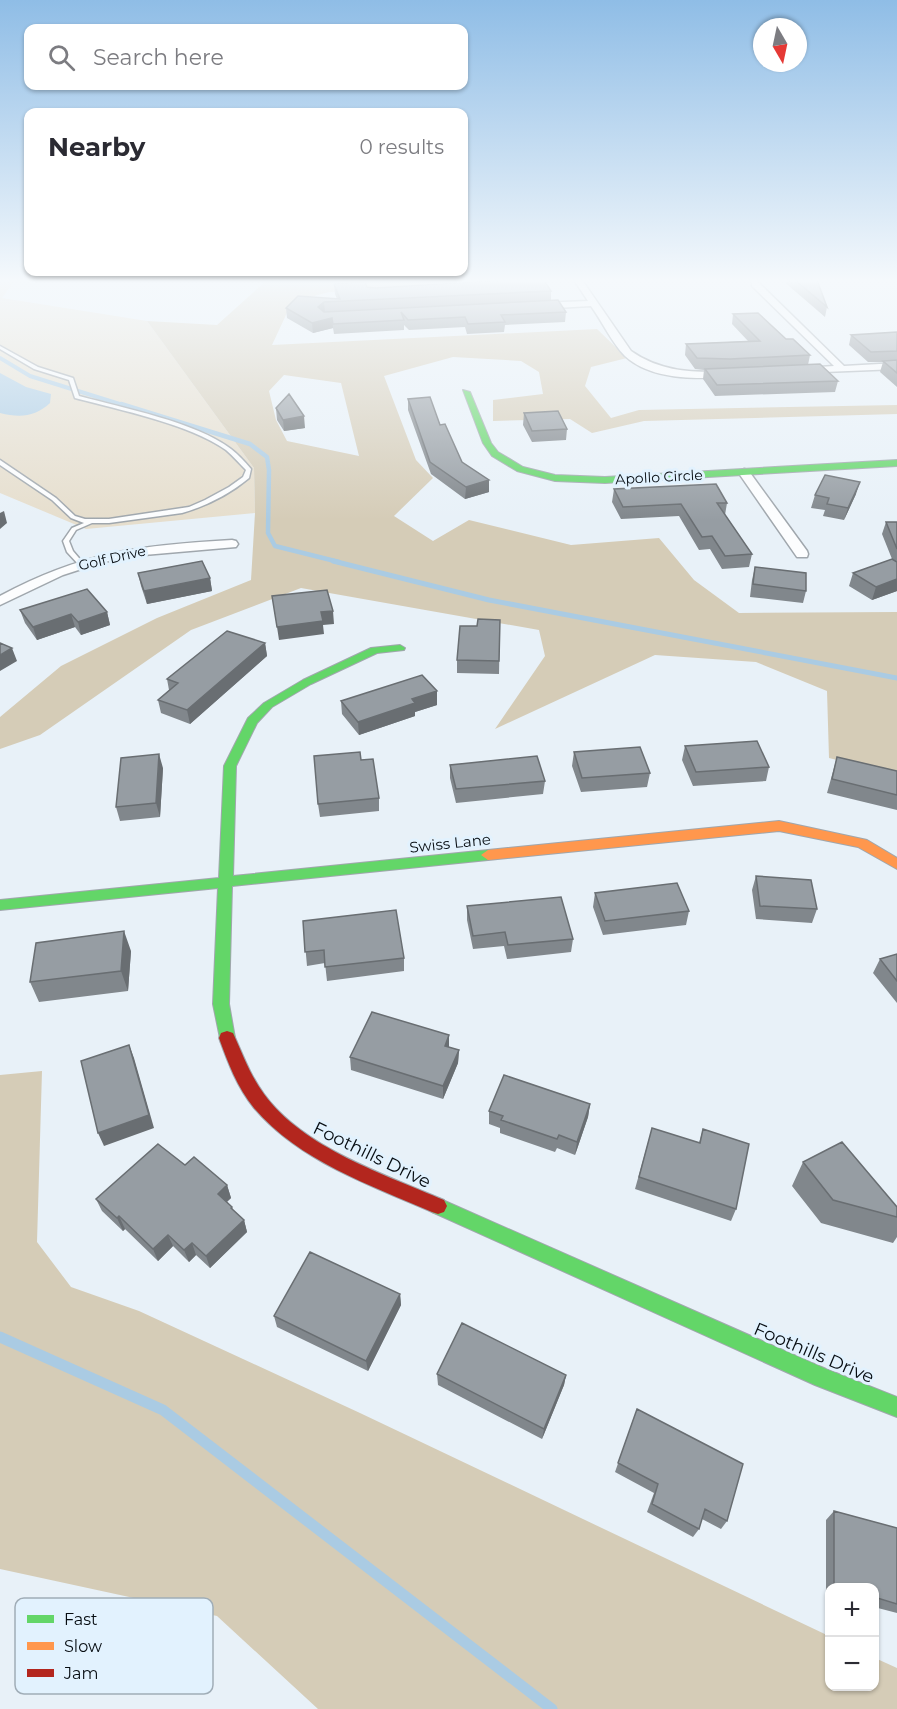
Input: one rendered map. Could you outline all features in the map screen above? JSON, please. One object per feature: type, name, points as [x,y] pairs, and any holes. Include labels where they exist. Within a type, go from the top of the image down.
[{"type":"street","points":[[637,360],[661,370],[683,374],[735,374]]},
{"type":"street","points":[[833,360],[842,369]]},
{"type":"street","points":[[795,371],[897,366]]},
{"type":"street","name":"Apollo Circle","points":[[466,392],[495,454],[520,469],[576,481],[897,463]]},
{"type":"street","points":[[744,472],[802,554]]},
{"type":"street","name":"Golf Drive","points":[[0,601],[57,572],[121,554],[165,547],[232,544]]},
{"type":"street","name":"Foothills Drive","points":[[400,648],[375,650],[307,681],[268,705],[252,721],[230,766],[221,1004],[224,1034],[243,1079],[261,1106],[286,1132],[318,1152],[822,1378],[897,1407]]},
{"type":"street","name":"Swiss Lane","points":[[0,905],[779,825],[862,843],[897,864]]},
{"type":"lane","points":[[21,360],[71,379],[76,395],[188,430],[218,443],[229,450],[249,470],[246,478],[208,503],[196,508],[95,522],[74,529],[66,542],[70,552],[81,564]]},
{"type":"lane","points":[[0,462],[54,499],[73,517],[95,522]]},
{"type":"shaded area","points":[[0,360],[175,360],[254,468],[255,513],[86,529],[0,493]]},
{"type":"shaded area","points":[[175,360],[443,360],[384,376],[416,460],[433,478],[394,516],[433,541],[469,520],[571,545],[659,538],[694,580],[739,613],[897,612],[897,775],[829,758],[827,691],[756,662],[655,655],[495,729],[545,656],[539,630],[301,588],[191,630],[40,735],[0,749],[0,717],[61,666],[157,618],[251,580],[255,513],[254,468]],"holes":[[[284,375],[341,383],[359,456],[287,441],[276,420],[269,391]]]},
{"type":"shaded area","points":[[500,360],[620,360],[591,367],[585,386],[611,418],[639,410],[897,405],[897,414],[644,421],[592,433],[570,419],[493,421],[493,400],[543,394],[539,372],[521,361]]},
{"type":"shaded area","points":[[42,1071],[37,1242],[71,1287],[139,1311],[360,1413],[825,1634],[825,1691],[879,1691],[879,1660],[897,1668],[897,1709],[318,1709],[217,1616],[213,1615],[213,1598],[134,1598],[0,1569],[0,1075]]},
{"type":"water","points":[[0,373],[26,387],[51,394],[50,403],[33,414],[14,416],[0,413]]},
{"type":"building","points":[[897,360],[897,373],[883,361]]},
{"type":"building","points":[[820,364],[838,381],[717,385],[705,369]]},
{"type":"building","points":[[289,394],[304,416],[283,420],[276,408]]},
{"type":"building","points":[[430,397],[440,425],[445,424],[462,462],[489,480],[466,487],[430,462],[408,399]]},
{"type":"building","points":[[558,411],[567,429],[532,431],[524,413]]},
{"type":"building","points":[[825,475],[860,482],[848,508],[827,504],[829,498],[815,495]]},
{"type":"building","points":[[716,484],[727,503],[717,503],[752,554],[725,556],[712,536],[702,537],[681,504],[623,507],[614,489]]},
{"type":"building","points":[[886,522],[897,522],[897,549]]},
{"type":"building","points":[[892,559],[897,562],[897,579],[876,587],[853,573]]},
{"type":"building","points":[[202,561],[210,578],[144,591],[138,573]]},
{"type":"building","points":[[755,567],[806,573],[806,591],[753,584]]},
{"type":"building","points":[[87,589],[107,612],[78,622],[71,614],[33,627],[20,610]]},
{"type":"building","points":[[327,590],[333,611],[321,612],[323,621],[277,627],[272,596]]},
{"type":"building","points":[[478,619],[500,620],[499,661],[457,660],[460,626],[477,626]]},
{"type":"building","points":[[227,631],[265,643],[187,710],[158,700],[178,683],[167,679]]},
{"type":"building","points":[[0,643],[12,648],[0,655]]},
{"type":"building","points":[[422,675],[437,691],[412,699],[415,703],[358,722],[341,701]]},
{"type":"building","points":[[757,741],[769,767],[696,772],[685,746]]},
{"type":"building","points":[[640,747],[650,773],[582,778],[574,752]]},
{"type":"building","points":[[360,752],[361,760],[373,759],[379,798],[318,804],[314,756]]},
{"type":"building","points":[[159,754],[156,803],[116,807],[121,758]]},
{"type":"building","points":[[537,756],[545,781],[456,789],[450,765]]},
{"type":"building","points":[[837,757],[897,771],[897,795],[832,779]]},
{"type":"building","points":[[756,876],[811,880],[817,909],[760,906]]},
{"type":"building","points":[[677,883],[689,911],[605,921],[595,893]]},
{"type":"building","points":[[561,897],[573,939],[508,945],[505,932],[473,936],[467,906]]},
{"type":"building","points":[[396,910],[404,958],[325,967],[324,950],[305,952],[303,921]]},
{"type":"building","points":[[124,931],[121,971],[30,982],[36,943]]},
{"type":"building","points":[[897,954],[897,981],[880,959]]},
{"type":"building","points":[[372,1012],[449,1035],[445,1046],[459,1050],[443,1086],[350,1057]]},
{"type":"building","points":[[129,1045],[149,1115],[98,1133],[81,1061]]},
{"type":"building","points":[[504,1075],[590,1104],[577,1142],[559,1135],[557,1139],[501,1120],[503,1116],[489,1111]]},
{"type":"building","points":[[652,1128],[700,1143],[703,1129],[749,1144],[736,1209],[639,1177]]},
{"type":"building","points":[[842,1142],[897,1207],[897,1217],[833,1200],[803,1162]]},
{"type":"building","points":[[158,1144],[185,1165],[194,1157],[227,1185],[218,1194],[244,1220],[206,1256],[192,1243],[184,1250],[168,1235],[153,1249],[119,1216],[117,1218],[96,1199]]},
{"type":"building","points":[[310,1252],[400,1294],[366,1361],[274,1316]]},
{"type":"building","points":[[462,1323],[566,1375],[544,1429],[437,1374]]},
{"type":"building","points":[[637,1409],[743,1464],[727,1521],[705,1509],[699,1529],[652,1504],[658,1484],[618,1463]]},
{"type":"building","points":[[834,1511],[897,1528],[897,1604],[879,1599],[879,1583],[834,1583]]},
{"type":"waterway","points":[[3,360],[30,376],[126,406]]},
{"type":"waterway","points":[[121,404],[250,444],[267,457],[269,470],[268,533],[275,546],[339,562]]},
{"type":"waterway","points":[[333,561],[489,600],[897,678]]},
{"type":"waterway","points":[[0,1337],[163,1410],[552,1709]]},
{"type":"traffic: fast","points":[[466,392],[487,443],[495,454],[520,469],[555,478],[605,480],[897,463]]},
{"type":"traffic: fast","points":[[227,1038],[221,1004],[230,766],[252,721],[268,705],[307,682],[375,650],[400,648]]},
{"type":"traffic: fast","points":[[0,905],[488,855]]},
{"type":"traffic: fast","points":[[438,1206],[822,1378],[897,1407]]},
{"type":"traffic: slow","points":[[488,855],[779,826],[862,843],[897,864]]},
{"type":"traffic: jam","points":[[227,1038],[240,1073],[259,1102],[283,1126],[311,1146],[341,1163],[438,1206]]}]
